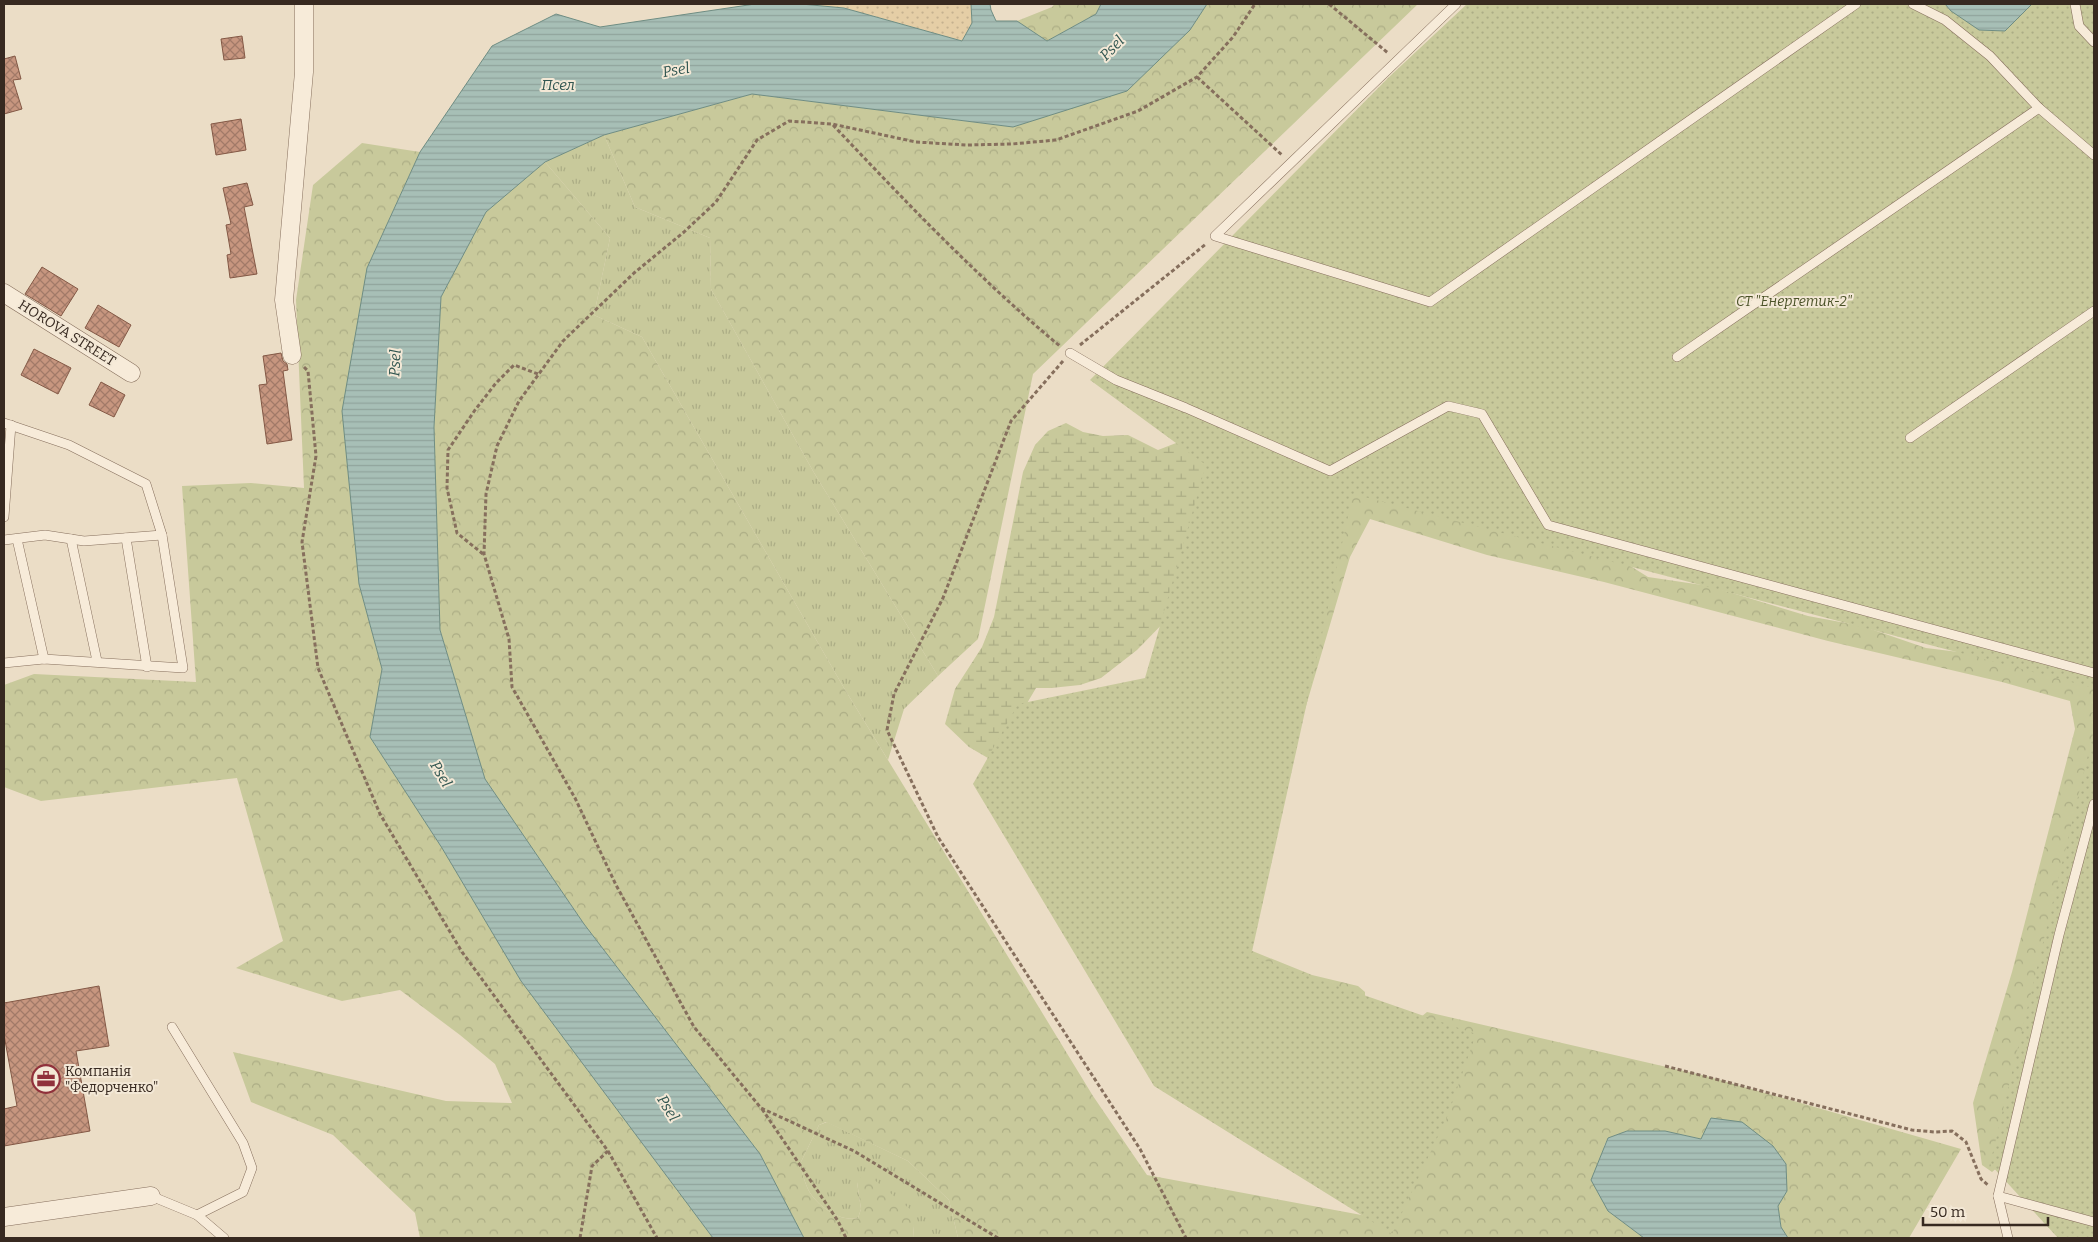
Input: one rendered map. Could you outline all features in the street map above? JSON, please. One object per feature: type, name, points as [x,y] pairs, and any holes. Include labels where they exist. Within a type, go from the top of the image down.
[{"type":"street","points":[[292,355],[284,300],[304,72],[304,4]]},
{"type":"street","name":"HOROVA STREET","points":[[4,293],[131,373]]},
{"type":"street","points":[[4,1216],[151,1196]]},
{"type":"lane","points":[[1456,4],[1215,236],[1430,302],[1856,4]]},
{"type":"lane","points":[[1913,4],[1946,20],[1990,56],[2039,108],[2094,155]]},
{"type":"lane","points":[[2075,4],[2079,26],[2094,42]]},
{"type":"lane","points":[[1677,357],[2039,108]]},
{"type":"lane","points":[[1910,438],[2094,311]]},
{"type":"lane","points":[[1070,353],[1116,380],[1186,408],[1330,471],[1448,406],[1482,414],[1548,525],[2094,673]]},
{"type":"lane","points":[[4,517],[7,424],[69,445],[146,484],[162,535],[183,668],[44,659],[4,663]]},
{"type":"lane","points":[[4,540],[45,535],[84,541],[162,535]]},
{"type":"lane","points":[[126,538],[147,667]]},
{"type":"lane","points":[[17,539],[44,659]]},
{"type":"lane","points":[[70,539],[97,661]]},
{"type":"lane","points":[[2008,1238],[1998,1196],[2059,936],[2094,804]]},
{"type":"lane","points":[[172,1027],[243,1143],[252,1168],[243,1192],[197,1215]]},
{"type":"lane","points":[[151,1196],[197,1215],[224,1238]]},
{"type":"lane","points":[[1998,1196],[2094,1222]]},
{"type":"path","points":[[846,1238],[838,1222],[761,1108],[694,1028],[616,886],[575,798],[512,687],[509,639],[484,554],[486,494],[497,446],[519,401],[562,341],[634,273],[684,232],[716,202],[757,140],[789,121],[832,124],[916,142],[976,145],[1056,140],[1138,111],[1197,77],[1233,37],[1255,4]]},
{"type":"path","points":[[1329,4],[1397,60]]},
{"type":"path","points":[[1197,77],[1291,164]]},
{"type":"path","points":[[832,124],[934,231],[1019,312],[1070,353]]},
{"type":"path","points":[[1186,1238],[1140,1149],[938,837],[887,730],[894,694],[943,598],[1011,421],[1070,353],[1215,236]]},
{"type":"path","points":[[292,355],[308,371],[316,456],[302,542],[318,668],[380,814],[462,952],[608,1151],[657,1238]]},
{"type":"path","points":[[484,554],[457,533],[447,488],[448,450],[491,390],[514,365],[538,374]]},
{"type":"path","points":[[1666,1066],[1912,1130],[1952,1131],[1966,1142],[1981,1178],[1998,1196]]},
{"type":"path","points":[[761,1108],[854,1151],[998,1238]]},
{"type":"path","points":[[580,1238],[592,1166],[608,1151]]},
{"type":"green space","points":[[1055,4],[1101,4],[1096,14],[1047,41],[1017,21],[1052,7]]},
{"type":"green space","points":[[1207,4],[1418,4],[1033,374],[978,639],[938,676],[813,471],[711,289],[710,238],[635,207],[604,135],[752,94],[1013,127],[1190,30]]},
{"type":"green space","name":"СТ \"Енергетик-2\"","points":[[1467,4],[1945,4],[1951,11],[2005,31],[2032,4],[2094,4],[2094,688],[1353,494],[1251,956],[1476,1034],[1448,1115],[1392,1234],[1154,1086],[973,784],[1018,704],[1145,678],[1206,465],[1090,380],[1388,78]]},
{"type":"green space","points":[[604,135],[635,207],[710,238],[711,289],[813,471],[938,676],[904,709],[888,760],[844,688],[642,337],[594,315],[610,238],[545,162]]},
{"type":"green space","points":[[362,143],[420,152],[367,268],[359,584],[382,669],[370,737],[442,848],[521,981],[713,1238],[420,1238],[415,1213],[333,1135],[251,1102],[233,1052],[446,1101],[512,1103],[495,1064],[400,990],[342,1001],[236,968],[283,941],[237,778],[41,801],[4,787],[4,685],[34,674],[196,682],[182,486],[251,483],[304,488],[296,300],[313,185]]},
{"type":"green space","points":[[545,162],[610,238],[594,315],[642,337],[844,688],[1093,1096],[1147,1175],[1383,1219],[1399,1035],[1427,1012],[1706,1076],[1961,1149],[1909,1238],[1788,1238],[1781,1227],[1778,1205],[1787,1191],[1786,1164],[1773,1146],[1702,1139],[1665,1131],[1627,1131],[1608,1138],[1604,1146],[1608,1211],[1644,1238],[958,1238],[949,1200],[908,1161],[826,1122],[819,1125],[800,1164],[807,1187],[815,1200],[828,1211],[843,1218],[858,1218],[861,1209],[857,1182],[863,1175],[872,1178],[911,1210],[914,1226],[913,1238],[804,1238],[760,1154],[584,924],[485,779],[440,630],[434,427],[441,297],[486,212]]},
{"type":"green space","points":[[1066,423],[1083,432],[1103,436],[1128,435],[1158,450],[1202,433],[1224,465],[1175,611],[1137,650],[1101,678],[1080,685],[1036,688],[993,761],[969,747],[945,724],[955,689],[982,647],[994,617],[1023,472],[1035,445],[1048,431]]},
{"type":"green space","points":[[1354,471],[1600,547],[1648,577],[1709,586],[1808,616],[1862,626],[1926,648],[1983,655],[2094,681],[2094,796],[1998,1167],[1992,1172],[1982,1165],[1973,1103],[2012,972],[2075,729],[2070,701],[2002,682],[1828,641],[1604,582],[1487,555],[1370,519],[1350,557],[1272,821],[1240,946],[1312,975],[1358,986],[1365,992],[1365,1001],[1359,1017],[1187,923]]},
{"type":"green space","points":[[2094,730],[2094,1238],[2058,1238],[1990,1164]]},
{"type":"green space","points":[[827,1122],[908,1161],[949,1200],[958,1238],[913,1238],[914,1226],[857,1182],[861,1209],[858,1218],[843,1218],[821,1206],[807,1187],[800,1164],[819,1125]]},
{"type":"sand","points":[[801,4],[971,4],[972,23],[962,41],[844,8]]},
{"type":"water","name":"Псел","points":[[755,4],[801,4],[844,8],[962,41],[972,23],[971,4],[990,4],[996,21],[1017,21],[1047,41],[1096,14],[1101,4],[1207,4],[1190,30],[1127,91],[1013,127],[752,94],[604,135],[545,162],[486,212],[441,297],[434,427],[440,630],[485,779],[584,924],[760,1154],[804,1238],[713,1238],[521,981],[442,848],[370,737],[382,669],[359,584],[342,411],[367,268],[420,152],[492,46],[556,14],[600,27]]},
{"type":"water","points":[[1945,4],[2032,4],[2005,31],[1979,30],[1951,11]]},
{"type":"water","points":[[1711,1118],[1742,1122],[1773,1146],[1786,1164],[1787,1191],[1778,1206],[1781,1227],[1788,1238],[1644,1238],[1608,1211],[1591,1180],[1608,1138],[1627,1131],[1665,1131],[1701,1139]]},
{"type":"building","points":[[242,36],[245,58],[224,60],[221,39]]},
{"type":"building","points":[[15,56],[21,79],[13,80],[22,109],[4,114],[4,59]]},
{"type":"building","points":[[241,119],[246,150],[216,155],[211,124]]},
{"type":"building","points":[[247,183],[253,205],[244,207],[257,274],[230,278],[227,255],[231,254],[226,225],[231,224],[223,188]]},
{"type":"building","points":[[42,267],[78,289],[61,316],[25,294]]},
{"type":"building","points":[[98,305],[131,325],[119,347],[85,328]]},
{"type":"building","points":[[34,349],[71,368],[58,394],[21,375]]},
{"type":"building","points":[[281,353],[288,370],[283,371],[292,440],[267,444],[259,385],[267,384],[263,356]]},
{"type":"building","points":[[101,382],[125,395],[114,417],[89,405]]},
{"type":"building","name":"Компанія \"Федорченко\"","points":[[99,986],[109,1046],[76,1051],[90,1131],[4,1146],[4,1109],[17,1106],[4,1035],[4,1003]]},
{"type":"place","name":"Компанія \"Федорченко\"","points":[[46,1079]]},
{"type":"water label","name":"Psel","points":[[1112,48]]},
{"type":"water label","name":"Psel","points":[[676,70]]},
{"type":"water label","name":"Psel","points":[[395,363]]},
{"type":"water label","name":"Psel","points":[[441,774]]},
{"type":"water label","name":"Psel","points":[[668,1108]]}]
